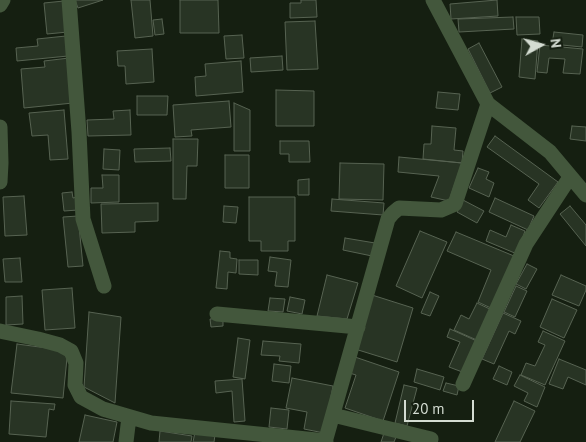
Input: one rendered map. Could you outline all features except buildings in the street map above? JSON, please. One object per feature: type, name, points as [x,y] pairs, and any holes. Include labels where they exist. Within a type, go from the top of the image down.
[{"type":"street","points":[[0,5],[4,0]]},
{"type":"street","points":[[69,0],[79,132],[83,219],[104,286]]},
{"type":"street","points":[[433,0],[488,104],[550,152],[586,195]]},
{"type":"street","points":[[0,332],[38,339],[60,345],[71,351],[76,363],[75,385],[81,397],[103,409],[151,423],[326,441],[388,219],[399,208],[441,210],[454,204],[488,104]]},
{"type":"street","points":[[0,127],[0,182]]},
{"type":"street","points":[[463,384],[526,244],[570,177]]},
{"type":"street","points":[[217,314],[358,327]]},
{"type":"street","points":[[333,415],[431,439]]},
{"type":"street","points":[[126,442],[129,417]]}]
